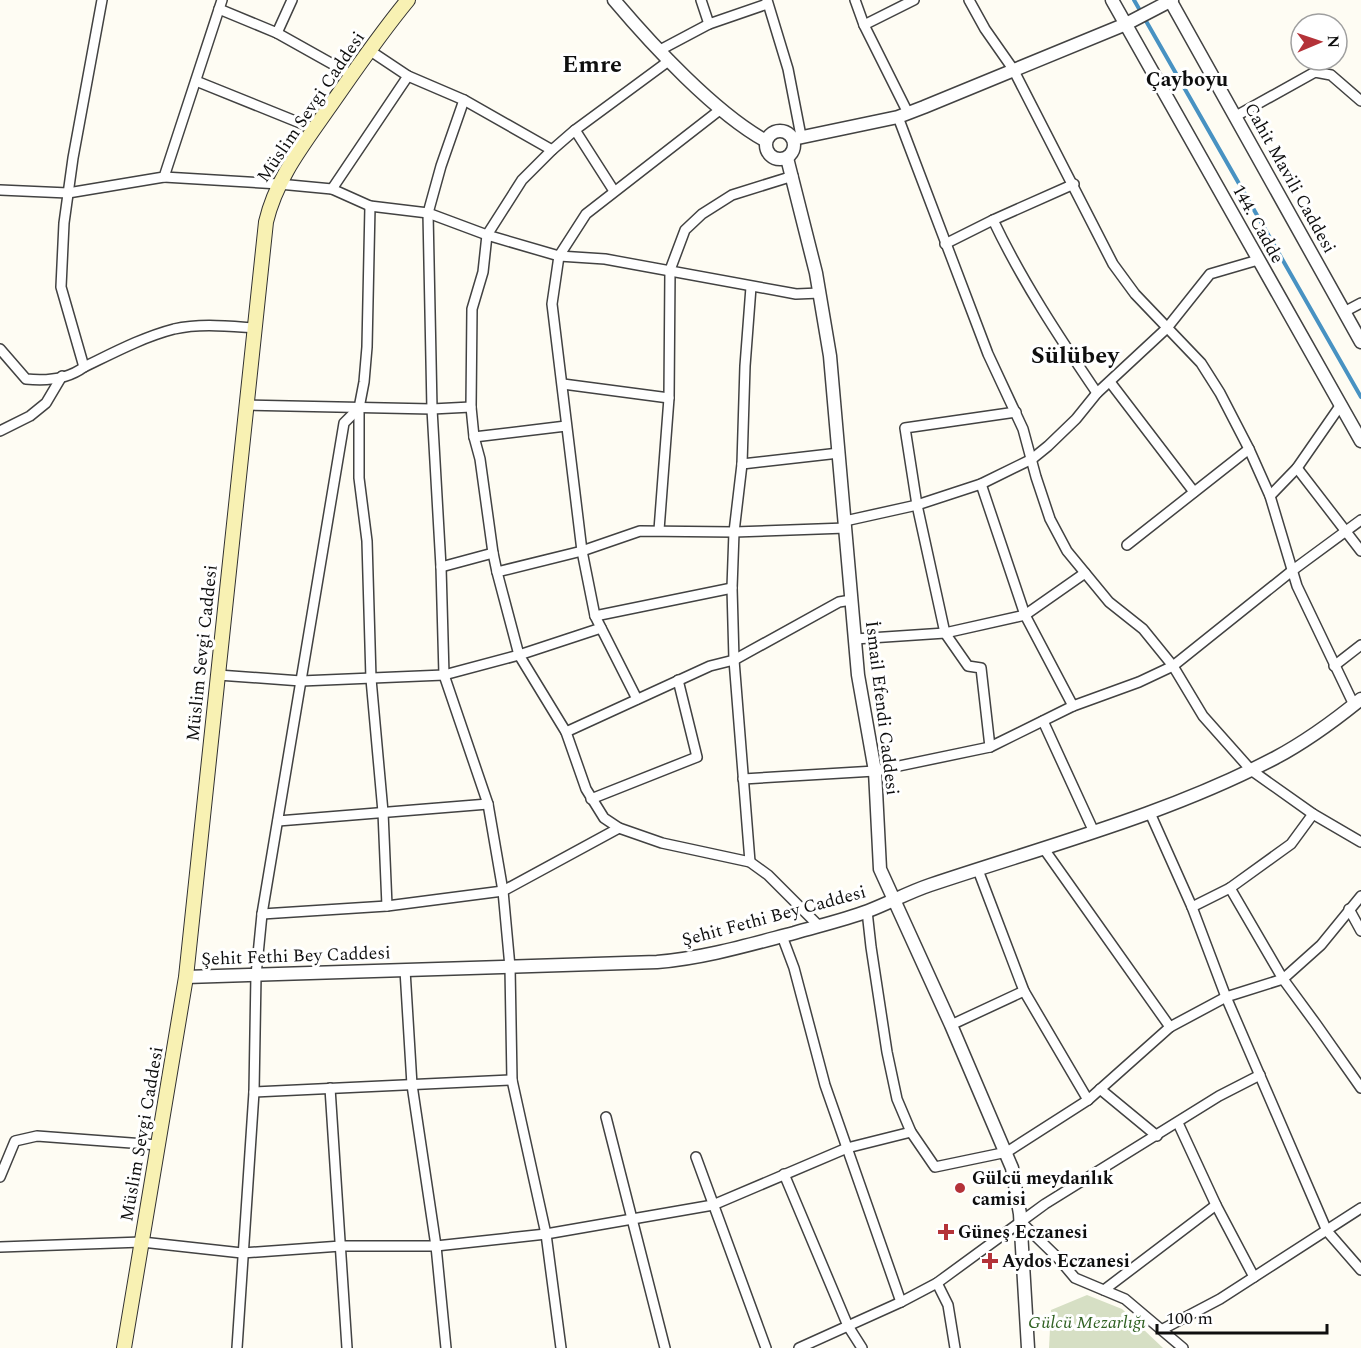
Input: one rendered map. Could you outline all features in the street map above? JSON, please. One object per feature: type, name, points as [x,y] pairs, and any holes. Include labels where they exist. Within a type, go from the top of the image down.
[{"type":"main road","name":"Müslim Sevgi Caddesi","points":[[124,1348],[186,977],[266,222],[279,184],[369,50],[408,0]]},
{"type":"street","points":[[84,367],[61,287],[64,223],[102,0]]},
{"type":"street","points":[[277,33],[292,0]]},
{"type":"street","points":[[614,0],[660,50],[721,109],[751,133],[766,141]]},
{"type":"street","points":[[701,0],[709,24]]},
{"type":"street","points":[[855,0],[903,115],[945,244],[988,354],[1016,412],[1050,519],[1067,551],[1108,602],[1143,629],[1173,666],[1203,716],[1251,770],[1313,814],[1361,842]]},
{"type":"street","points":[[864,25],[914,0]]},
{"type":"street","points":[[969,0],[985,29],[1013,69],[1074,184],[1095,232],[1113,264],[1135,294],[1202,363],[1220,393],[1270,496],[1297,586],[1334,666],[1357,702]]},
{"type":"street","name":"144. Cadde","points":[[1112,0],[1361,441]]},
{"type":"street","points":[[660,50],[709,24],[767,2],[788,69],[797,138],[793,151],[787,158],[777,159],[769,154],[765,146],[771,133],[780,130],[797,138],[903,115],[1126,24],[1168,2]]},
{"type":"street","name":"Cahit Mavili Caddesi","points":[[1168,2],[1236,116],[1361,342]]},
{"type":"street","points":[[164,177],[221,4],[352,75]]},
{"type":"street","points":[[369,50],[408,76],[464,100],[552,150]]},
{"type":"street","points":[[670,60],[574,130],[552,150],[522,180],[487,235],[483,272],[472,309],[471,407],[493,553],[519,655],[566,732],[591,799],[604,818],[619,828],[662,843],[750,862],[768,875],[819,926]]},
{"type":"street","points":[[1236,116],[1315,72],[1331,75],[1361,101]]},
{"type":"street","points":[[332,189],[408,76]]},
{"type":"street","points":[[196,81],[315,129]]},
{"type":"street","points":[[464,100],[441,166],[428,213],[432,409],[441,567],[444,675],[488,804],[503,891],[510,967],[512,1080],[546,1234],[561,1348]]},
{"type":"street","points":[[637,699],[595,616],[582,551],[552,304],[559,256],[586,214],[721,109]]},
{"type":"street","points":[[574,130],[614,190]]},
{"type":"street","name":"İsmail Efendi Caddesi","points":[[787,158],[820,292],[830,356],[855,639],[861,694],[875,771],[879,860],[884,879],[1007,1152],[1017,1191],[1021,1222],[1028,1348]]},
{"type":"street","points":[[0,190],[68,193],[164,177],[332,189],[370,206],[428,213],[487,235],[559,256],[605,258],[796,294],[820,292]]},
{"type":"street","points":[[658,530],[669,398],[670,270],[685,230],[702,214],[732,195],[793,177]]},
{"type":"street","points":[[945,244],[1074,184]]},
{"type":"street","points":[[370,206],[368,347],[359,408],[359,478],[368,541],[372,679],[383,812],[387,906]]},
{"type":"street","points":[[993,220],[1011,260],[1097,393]]},
{"type":"street","points":[[497,572],[582,551],[640,531],[734,532],[845,524],[917,505],[981,484],[1032,459],[1076,419],[1097,393],[1167,328],[1210,274],[1258,260]]},
{"type":"street","points":[[750,862],[734,660],[732,588],[734,532],[742,464],[745,366],[751,287]]},
{"type":"street","points":[[1344,312],[1361,303]]},
{"type":"street","points":[[0,349],[26,379],[42,381],[75,373],[122,348],[175,329],[214,325],[254,328]]},
{"type":"street","points":[[0,431],[30,416],[46,403],[62,376]]},
{"type":"street","points":[[1110,382],[1194,492]]},
{"type":"street","points":[[563,384],[669,398]]},
{"type":"street","points":[[246,405],[432,409],[471,407]]},
{"type":"street","points":[[1270,496],[1297,468],[1340,406]]},
{"type":"street","points":[[237,1348],[254,1092],[256,975],[262,914],[344,423],[359,408]]},
{"type":"street","points":[[990,747],[981,668],[968,666],[945,633],[917,505],[904,428],[1016,412]]},
{"type":"street","points":[[474,437],[566,426]]},
{"type":"street","points":[[1126,545],[1249,449]]},
{"type":"street","points":[[742,464],[839,453]]},
{"type":"street","points":[[1297,468],[1344,532],[1361,551]]},
{"type":"street","points":[[981,484],[1025,615],[1074,706]]},
{"type":"street","points":[[743,779],[875,771],[990,747],[1074,706],[1139,682],[1173,666],[1293,570],[1361,520]]},
{"type":"street","points":[[441,567],[493,553]]},
{"type":"street","points":[[855,639],[945,633],[1025,615],[1085,573]]},
{"type":"street","points":[[595,616],[732,588]]},
{"type":"street","points":[[566,732],[710,666],[734,660],[832,606],[851,600]]},
{"type":"street","points":[[218,675],[301,681],[444,675],[519,655],[601,628]]},
{"type":"street","points":[[1334,666],[1361,645]]},
{"type":"street","points":[[591,799],[697,757],[678,680]]},
{"type":"street","name":"Şehit Fethi Bey Caddesi","points":[[186,977],[510,967],[681,960],[705,956],[867,911],[893,899],[1150,813],[1251,770],[1298,744],[1357,702]]},
{"type":"street","points":[[1043,721],[1094,832]]},
{"type":"street","points":[[278,821],[488,804]]},
{"type":"street","points":[[1150,813],[1192,907],[1226,997],[1327,1231],[1361,1270]]},
{"type":"street","points":[[1192,907],[1230,888],[1291,844],[1313,814]]},
{"type":"street","points":[[262,914],[387,906],[503,891],[619,828]]},
{"type":"street","points":[[1044,849],[1170,1027]]},
{"type":"street","points":[[978,870],[1024,991],[1088,1100]]},
{"type":"street","points":[[1230,888],[1283,979],[1361,1088]]},
{"type":"street","points":[[867,911],[888,1061],[897,1098],[911,1132],[935,1167],[1007,1152],[1088,1100],[1170,1027],[1226,997],[1283,979],[1321,945],[1361,896]]},
{"type":"street","points":[[1349,909],[1361,931]]},
{"type":"street","points":[[782,936],[794,968],[825,1085],[901,1302]]},
{"type":"street","points":[[405,970],[412,1085],[436,1246],[446,1348]]},
{"type":"street","points":[[951,1026],[1024,991]]},
{"type":"street","points":[[799,1348],[901,1302],[937,1283],[1045,1204],[1219,1096],[1260,1075]]},
{"type":"street","points":[[254,1092],[512,1080]]},
{"type":"street","points":[[330,1088],[347,1348]]},
{"type":"street","points":[[1100,1089],[1157,1136]]},
{"type":"street","points":[[606,1117],[665,1348]]},
{"type":"street","points":[[1178,1123],[1216,1205],[1254,1278]]},
{"type":"street","points":[[0,1247],[142,1242],[242,1253],[341,1246],[436,1246],[546,1234],[713,1204],[848,1148],[911,1132]]},
{"type":"street","points":[[0,1177],[15,1141],[37,1136],[158,1145]]},
{"type":"street","points":[[696,1157],[766,1348]]},
{"type":"street","points":[[784,1174],[848,1326],[862,1348]]},
{"type":"street","points":[[1104,1290],[1216,1205]]},
{"type":"street","points":[[1163,1329],[1220,1299],[1361,1208]]},
{"type":"street","points":[[1021,1222],[1075,1278],[1125,1299],[1184,1348]]},
{"type":"street","points":[[937,1283],[948,1305],[955,1348]]},
{"type":"green space","name":"Gülcü Mezarlığı","points":[[1087,1295],[1122,1309],[1163,1348],[1049,1348],[1051,1310]]},
{"type":"waterway","points":[[1134,0],[1361,397]]},
{"type":"place","name":"Gülcü meydanlık camisi","points":[[960,1188]]},
{"type":"place","name":"Güneş Eczanesi","points":[[946,1232]]},
{"type":"place","name":"Aydos Eczanesi","points":[[990,1261]]},
{"type":"district","name":"Emre","points":[[592,65]]},
{"type":"district","name":"Çayboyu","points":[[1187,80]]},
{"type":"district","name":"Sülübey","points":[[1075,356]]}]
